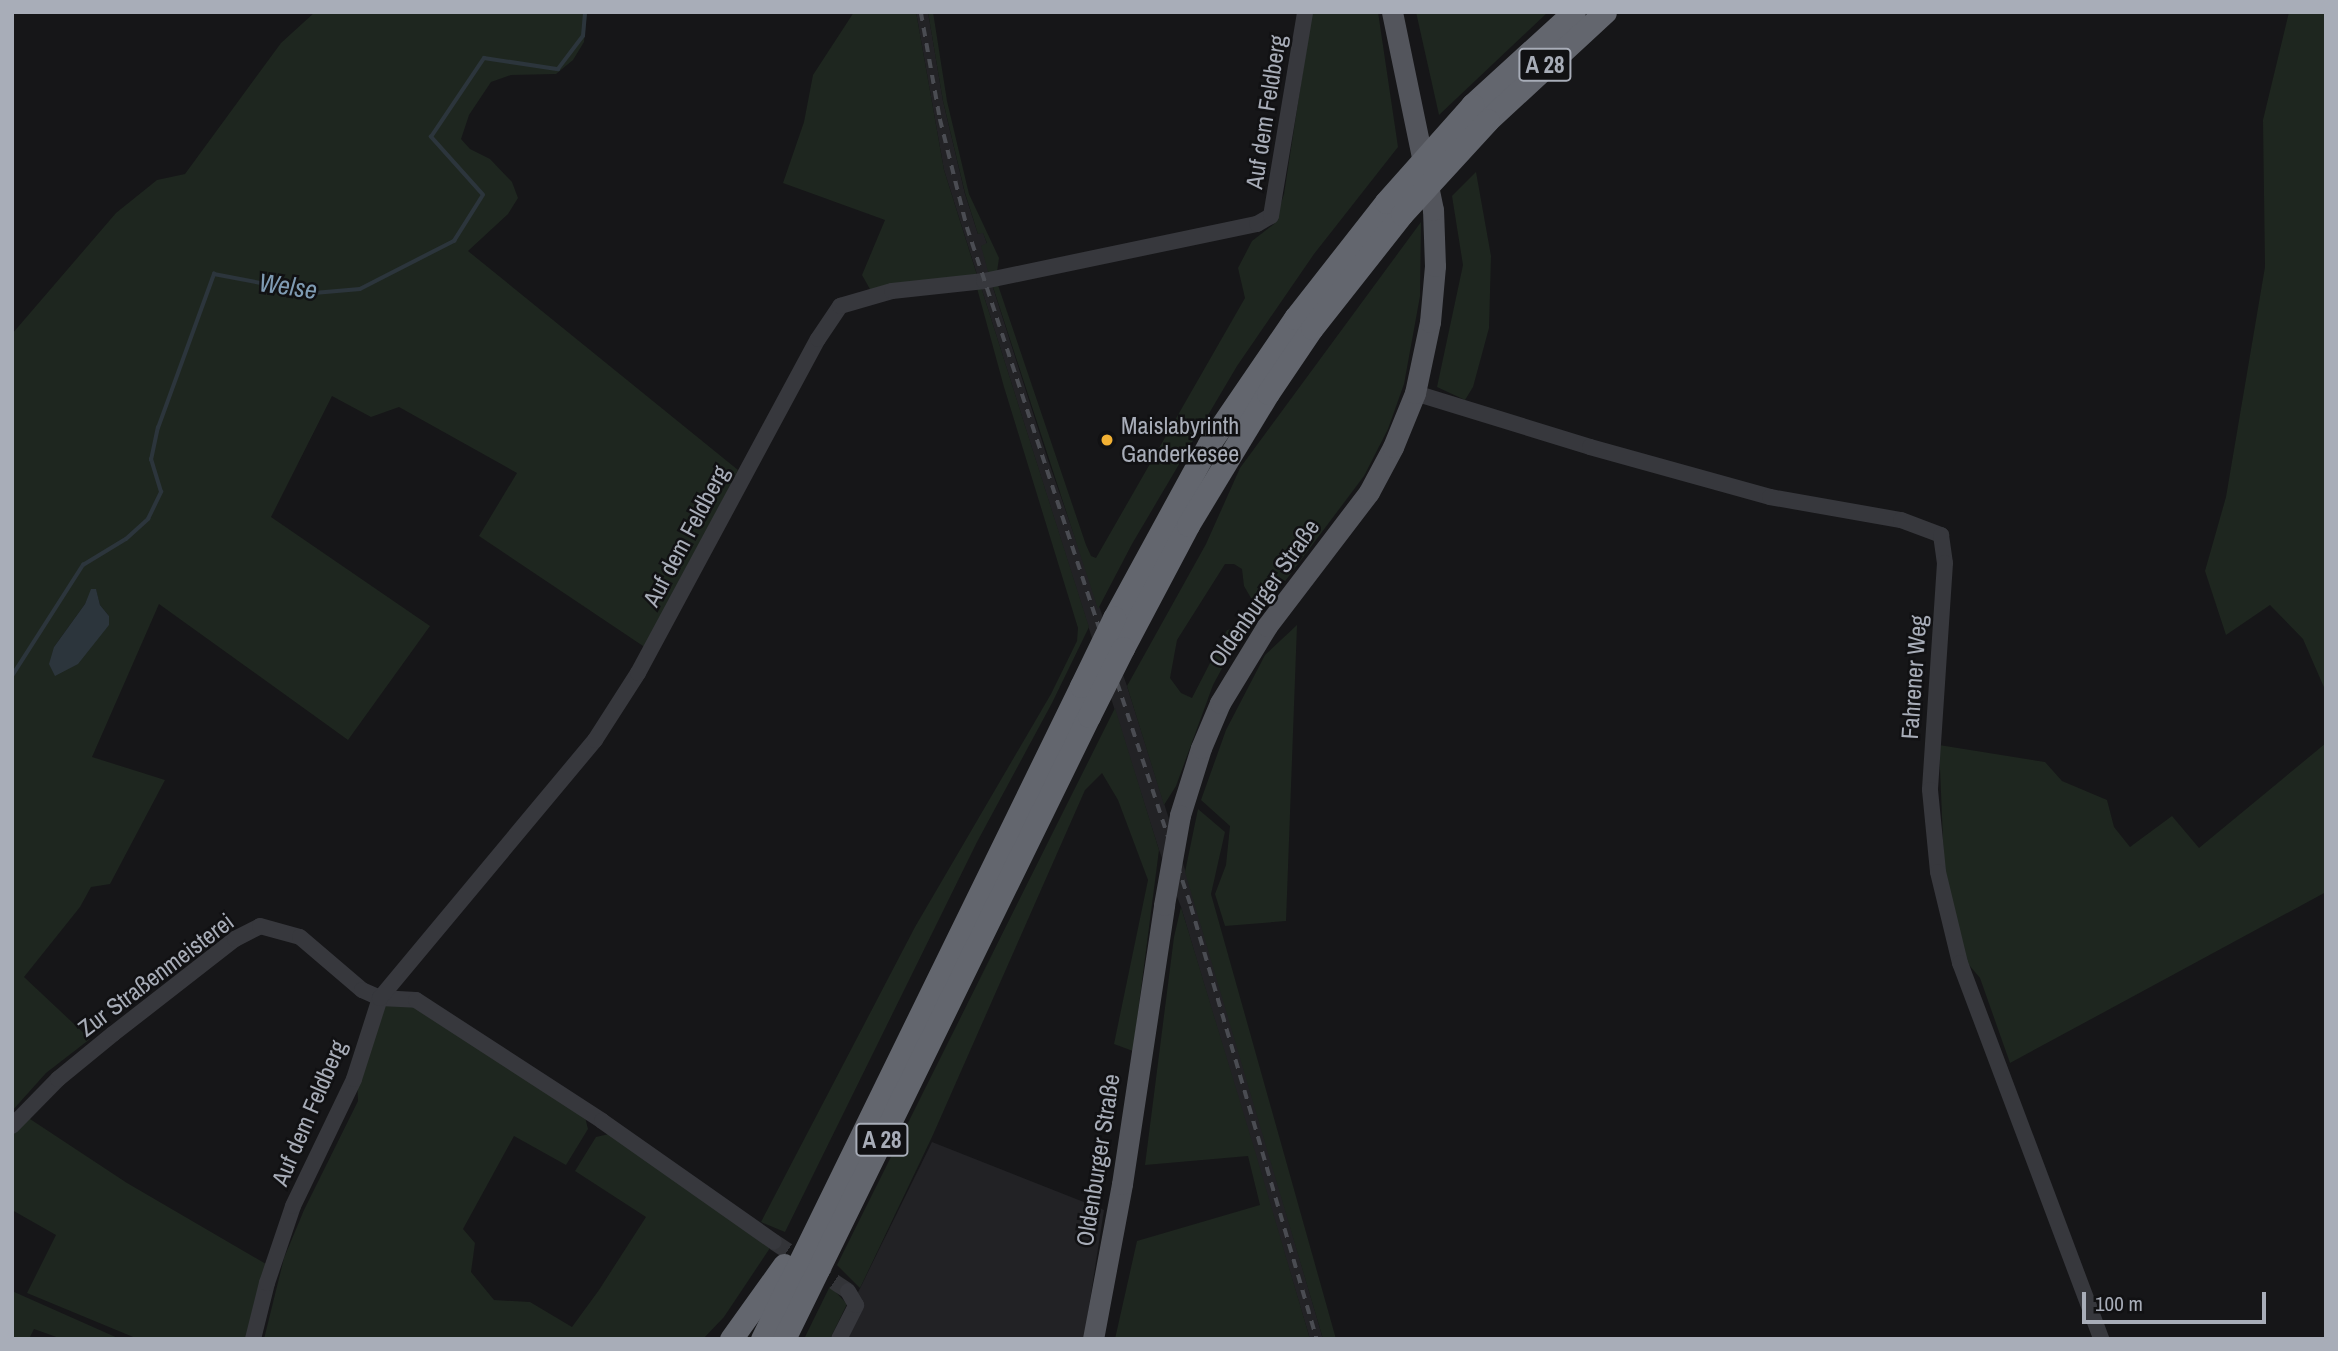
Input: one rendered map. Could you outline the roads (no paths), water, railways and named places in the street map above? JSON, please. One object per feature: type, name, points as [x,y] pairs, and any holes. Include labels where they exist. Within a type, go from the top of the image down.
[{"type":"highway","name":"A 28","points":[[762,1339],[1114,618],[1209,444],[1295,318],[1574,12]]},
{"type":"highway","name":"A 28","points":[[1480,113],[1605,12]]},
{"type":"highway","name":"A 28","points":[[784,1339],[1123,648],[1188,525],[1268,393],[1394,208]]},
{"type":"highway","points":[[731,1339],[789,1256],[814,1231]]},
{"type":"main road","name":"Oldenburger Straße","points":[[1093,1339],[1122,1184],[1180,814],[1200,748],[1220,703],[1267,626],[1370,492],[1393,447],[1415,393],[1430,322],[1435,266],[1433,210],[1392,12]]},
{"type":"street","name":"Auf dem Feldberg","points":[[253,1339],[267,1283],[293,1206],[354,1079],[380,999],[595,740],[638,673],[818,339],[841,306],[892,291],[984,281],[1257,224],[1271,216],[1305,12]]},
{"type":"street","name":"Fahrener Weg","points":[[1415,393],[1590,447],[1770,497],[1901,520],[1941,535],[1945,563],[1930,790],[1938,872],[1960,963],[2101,1339]]},
{"type":"street","name":"Zur Straßenmeisterei","points":[[12,1126],[58,1079],[113,1034],[235,939],[260,926],[300,937],[362,990],[380,999]]},
{"type":"street","points":[[404,971],[416,1000]]},
{"type":"street","points":[[380,999],[416,1000],[602,1121],[774,1242]]},
{"type":"street","points":[[839,1339],[856,1305],[848,1291]]},
{"type":"waterway","name":"Welse","points":[[12,676],[83,565],[126,539],[148,519],[161,492],[151,460],[158,428],[214,274],[314,293],[360,289],[454,241],[483,195],[431,137],[484,58],[558,69],[583,36],[585,12]]},
{"type":"tunnel","points":[[774,1242],[848,1291]]},
{"type":"railway","points":[[921,12],[940,119],[967,227],[1191,906],[1317,1339]]},
{"type":"place","name":"Maislabyrinth Ganderkesee","points":[[1107,440]]}]
